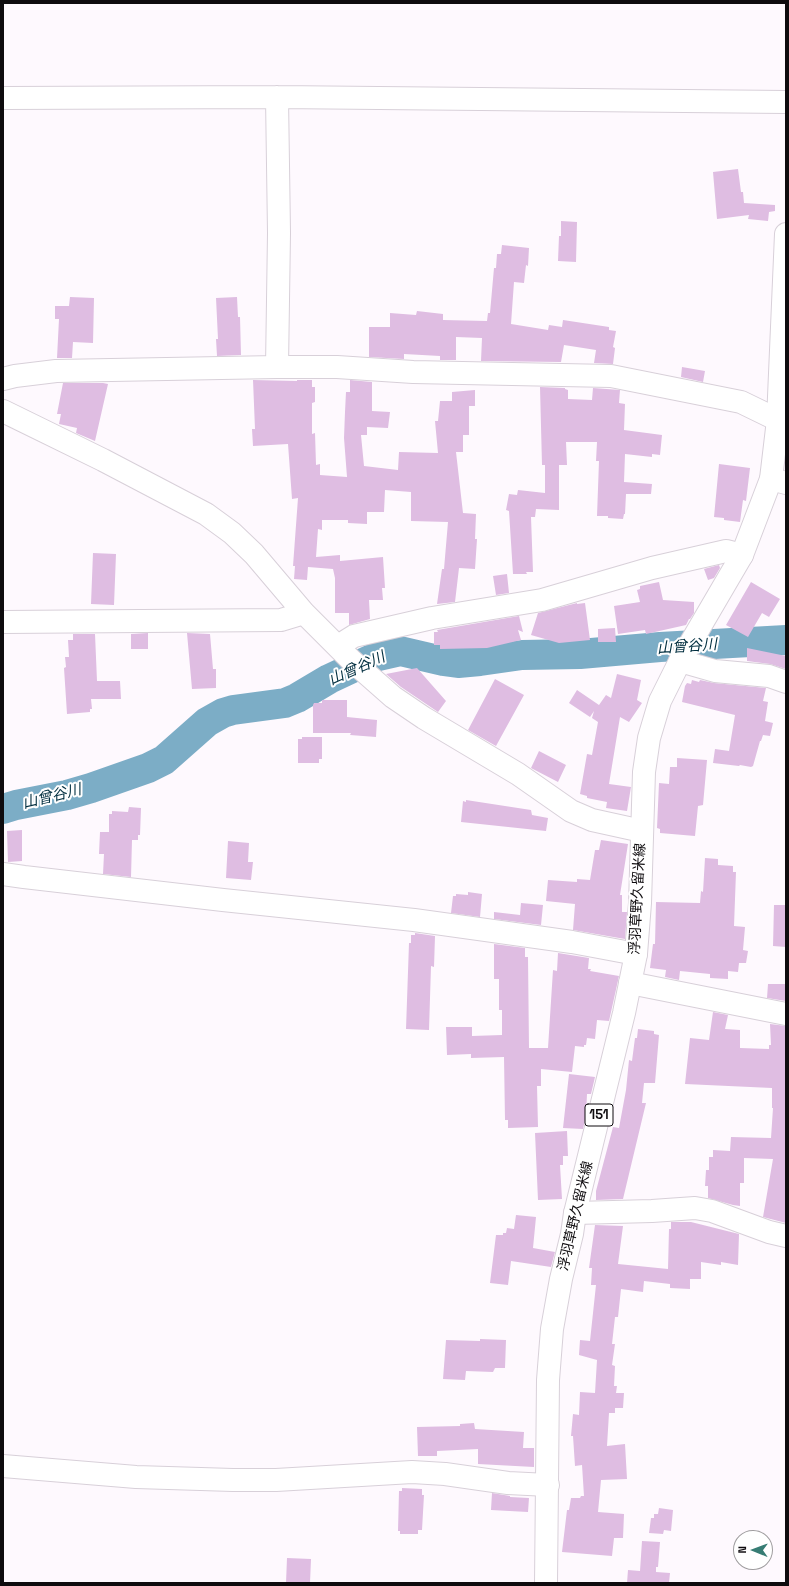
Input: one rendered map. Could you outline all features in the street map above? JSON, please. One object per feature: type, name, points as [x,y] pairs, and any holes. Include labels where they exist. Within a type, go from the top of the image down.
[{"type":"street","points":[[277,97],[279,232],[277,367]]},
{"type":"street","points":[[3,98],[277,97],[786,102]]},
{"type":"street","name":"浮羽草野久留米線","points":[[546,1583],[548,1380],[552,1328],[575,1213],[636,954],[640,903],[644,772],[649,738],[660,701],[682,657],[742,555],[778,481],[778,420],[786,234]]},
{"type":"street","points":[[3,379],[56,371],[277,367],[337,367],[413,372],[611,376],[741,402],[778,420]]},
{"type":"street","points":[[3,411],[103,460],[206,514],[232,533],[254,554],[304,612],[351,660],[393,698],[518,774],[571,811],[592,820],[642,831]]},
{"type":"street","points":[[351,660],[354,636],[432,618],[542,600],[652,568],[726,551],[742,555]]},
{"type":"street","points":[[3,622],[281,620],[304,612]]},
{"type":"street","points":[[682,657],[715,671],[769,676],[786,682]]},
{"type":"street","points":[[3,874],[169,894],[414,920],[572,942],[636,954]]},
{"type":"street","points":[[630,983],[786,1014]]},
{"type":"street","points":[[575,1213],[695,1208],[712,1211],[769,1232],[786,1236]]},
{"type":"street","points":[[3,1466],[136,1477],[234,1480],[276,1480],[412,1472],[445,1474],[508,1483],[548,1485]]},
{"type":"building","points":[[738,169],[744,203],[775,205],[775,211],[769,212],[768,221],[748,219],[749,215],[717,219],[713,172]]},
{"type":"building","points":[[561,221],[577,222],[576,262],[558,261]]},
{"type":"building","points":[[502,245],[529,248],[528,266],[526,265],[524,283],[514,282],[511,324],[548,330],[549,325],[562,327],[563,320],[609,327],[609,330],[616,331],[613,347],[615,348],[613,364],[594,363],[596,350],[564,345],[561,362],[481,361],[482,338],[456,337],[456,360],[440,360],[440,356],[404,354],[404,359],[369,357],[369,327],[390,327],[390,313],[416,315],[417,311],[443,314],[443,320],[487,321],[488,313],[490,313],[494,268],[496,268],[497,254],[501,254]]},
{"type":"building","points":[[70,297],[94,298],[93,343],[73,342],[72,358],[57,358],[59,319],[55,319],[55,306],[69,306]]},
{"type":"building","points":[[237,297],[238,317],[240,317],[241,355],[217,356],[216,339],[218,339],[216,298]]},
{"type":"building","points":[[682,367],[705,371],[703,382],[681,377]]},
{"type":"building","points":[[253,380],[312,380],[312,387],[315,387],[315,402],[312,403],[312,434],[315,433],[316,465],[320,464],[320,475],[347,477],[344,438],[346,392],[350,392],[350,380],[372,382],[372,411],[390,412],[388,428],[367,427],[367,435],[361,435],[364,466],[398,470],[399,452],[438,453],[435,421],[438,421],[440,401],[452,401],[452,392],[475,390],[475,406],[469,406],[469,435],[463,435],[463,452],[456,452],[463,513],[476,514],[475,539],[477,539],[475,569],[459,568],[455,602],[437,604],[442,569],[444,569],[448,522],[411,521],[411,492],[385,490],[384,512],[367,512],[367,524],[348,523],[348,520],[322,520],[322,530],[318,529],[316,557],[340,555],[340,561],[383,557],[385,588],[382,588],[383,600],[369,600],[370,619],[349,625],[349,613],[335,613],[335,578],[333,569],[308,567],[307,580],[294,579],[295,566],[293,566],[298,498],[292,499],[288,444],[253,446],[252,429],[255,429]]},
{"type":"building","points":[[63,383],[108,384],[95,441],[76,433],[77,428],[59,424],[61,414],[57,414]]},
{"type":"building","points":[[540,387],[565,388],[568,390],[568,399],[592,400],[593,388],[620,390],[619,403],[625,404],[624,430],[662,435],[660,455],[652,454],[652,457],[625,454],[624,482],[652,484],[651,494],[626,494],[625,514],[623,519],[608,518],[608,516],[597,516],[599,461],[596,461],[597,442],[566,442],[567,465],[559,465],[559,510],[536,509],[535,517],[531,517],[533,572],[526,572],[527,574],[513,574],[509,511],[506,510],[509,494],[517,495],[518,490],[545,493],[545,465],[542,465]]},
{"type":"building","points":[[719,464],[750,468],[746,501],[743,500],[740,522],[714,517]]},
{"type":"building","points":[[93,553],[116,554],[114,605],[91,604]]},
{"type":"building","points":[[719,565],[720,568],[714,578],[708,580],[704,569]]},
{"type":"building","points":[[507,574],[509,593],[496,595],[493,576]]},
{"type":"building","points":[[659,582],[663,600],[694,602],[694,613],[686,625],[646,634],[645,630],[618,634],[614,606],[640,602],[637,590],[640,589],[640,586]]},
{"type":"building","points":[[751,582],[780,599],[769,617],[762,613],[748,637],[726,625]]},
{"type":"building","points":[[577,603],[585,603],[590,640],[559,643],[531,635],[538,613]]},
{"type":"building","points":[[519,616],[523,632],[518,630],[521,640],[487,648],[440,649],[440,645],[434,645],[434,632],[438,632],[437,630]]},
{"type":"building","points":[[615,628],[616,642],[598,642],[598,629]]},
{"type":"building","points":[[148,633],[148,649],[131,649],[131,634]]},
{"type":"building","points":[[187,633],[210,634],[213,669],[216,669],[216,688],[192,689]]},
{"type":"building","points":[[73,634],[95,634],[97,681],[120,681],[121,699],[91,699],[92,709],[90,709],[90,712],[67,714],[64,668],[66,667],[65,657],[69,657],[68,640],[73,640]]},
{"type":"building","points":[[747,648],[786,656],[786,669],[770,664],[747,661]]},
{"type":"building","points":[[417,668],[446,701],[438,712],[401,687],[386,674]]},
{"type":"building","points":[[617,674],[641,680],[637,700],[642,703],[629,722],[620,717],[609,784],[631,787],[627,811],[606,808],[607,802],[587,798],[587,796],[580,794],[587,754],[592,755],[598,722],[592,718],[594,711],[590,717],[569,703],[577,690],[599,705],[606,695],[611,698]]},
{"type":"building","points":[[495,679],[524,695],[496,746],[468,730]]},
{"type":"building","points":[[692,680],[699,682],[700,680],[714,683],[766,688],[763,701],[768,702],[765,721],[773,723],[770,736],[763,735],[760,741],[753,766],[713,763],[715,749],[729,751],[735,715],[682,702],[685,686],[687,683],[691,684]]},
{"type":"building","points":[[322,700],[347,700],[347,717],[377,720],[376,737],[350,735],[351,733],[313,733],[313,705],[314,703],[322,703]]},
{"type":"building","points":[[302,737],[322,737],[322,759],[319,759],[319,763],[298,763],[298,739],[302,739]]},
{"type":"building","points":[[539,751],[566,765],[558,782],[531,768]]},
{"type":"building","points":[[677,758],[707,760],[703,805],[698,806],[695,836],[660,833],[660,829],[657,828],[659,783],[669,784],[670,767],[677,767]]},
{"type":"building","points":[[466,800],[531,810],[532,815],[548,818],[546,831],[461,822],[463,801],[466,802]]},
{"type":"building","points":[[129,807],[141,808],[140,835],[138,835],[138,840],[132,840],[131,877],[103,874],[104,854],[99,854],[100,832],[109,832],[109,814],[112,814],[112,811],[128,812]]},
{"type":"building","points":[[22,830],[22,861],[8,862],[7,831]]},
{"type":"building","points":[[601,840],[628,844],[620,895],[622,895],[622,912],[627,912],[625,939],[573,930],[575,904],[546,901],[548,880],[577,882],[577,879],[590,880],[595,850],[599,850]]},
{"type":"building","points":[[228,841],[249,843],[248,862],[253,862],[251,880],[226,878]]},
{"type":"building","points":[[705,858],[718,859],[718,865],[733,866],[733,872],[736,872],[734,926],[745,927],[743,950],[748,951],[746,963],[739,963],[738,972],[728,971],[728,979],[710,978],[710,974],[680,971],[679,980],[665,977],[666,970],[650,968],[653,944],[655,944],[656,902],[700,903],[701,891],[703,892]]},
{"type":"building","points":[[468,892],[482,894],[480,917],[451,913],[453,896],[456,896],[456,894],[468,895]]},
{"type":"building","points":[[521,903],[543,905],[541,925],[494,919],[494,912],[520,915]]},
{"type":"building","points":[[774,905],[786,905],[786,947],[773,946]]},
{"type":"building","points":[[415,933],[435,936],[434,967],[431,966],[429,1030],[406,1029],[409,943],[411,943],[411,935],[415,935]]},
{"type":"building","points":[[494,944],[525,948],[525,957],[528,957],[529,1048],[548,1048],[553,970],[557,971],[558,953],[589,958],[588,969],[591,969],[590,971],[619,976],[609,1021],[597,1020],[595,1039],[587,1038],[586,1045],[584,1045],[584,1047],[575,1046],[572,1072],[541,1069],[541,1086],[537,1086],[538,1127],[508,1128],[508,1120],[505,1120],[504,1057],[471,1058],[471,1054],[447,1055],[446,1027],[472,1027],[472,1036],[502,1035],[502,1010],[499,1010],[499,979],[494,979]]},
{"type":"building","points":[[768,984],[786,984],[786,1001],[767,998]]},
{"type":"building","points":[[713,1012],[728,1015],[725,1029],[740,1030],[740,1048],[769,1049],[769,1045],[771,1045],[770,1024],[786,1026],[786,1223],[763,1217],[773,1159],[744,1158],[744,1183],[740,1183],[740,1206],[708,1198],[708,1186],[705,1186],[706,1170],[709,1170],[709,1157],[713,1157],[713,1150],[730,1151],[731,1137],[771,1138],[773,1108],[772,1088],[685,1084],[690,1038],[709,1040]]},
{"type":"building","points":[[638,1029],[654,1031],[654,1034],[659,1035],[655,1083],[644,1083],[642,1103],[646,1103],[623,1199],[596,1200],[596,1191],[613,1127],[619,1128],[626,1090],[629,1060],[632,1061],[635,1038],[637,1038]]},
{"type":"building","points":[[569,1074],[595,1077],[591,1094],[587,1094],[586,1115],[583,1129],[563,1128]]},
{"type":"building","points":[[567,1131],[568,1156],[563,1156],[563,1165],[560,1165],[562,1199],[538,1200],[535,1133]]},
{"type":"building","points":[[516,1215],[536,1217],[533,1248],[555,1252],[551,1267],[511,1261],[508,1285],[490,1283],[496,1235],[503,1235],[503,1233],[506,1233],[507,1228],[514,1229]]},
{"type":"building","points":[[671,1222],[691,1222],[739,1234],[738,1265],[721,1262],[721,1265],[701,1262],[701,1279],[690,1279],[690,1289],[670,1288],[670,1284],[644,1281],[643,1292],[621,1289],[618,1317],[615,1317],[612,1344],[615,1344],[612,1365],[615,1366],[614,1386],[617,1386],[616,1393],[624,1393],[623,1408],[615,1408],[615,1413],[609,1413],[607,1446],[625,1444],[627,1479],[601,1480],[598,1512],[624,1514],[623,1538],[614,1538],[612,1556],[562,1552],[567,1510],[569,1510],[571,1498],[580,1498],[581,1496],[584,1496],[582,1465],[575,1466],[573,1436],[571,1436],[573,1414],[579,1415],[580,1392],[595,1393],[597,1360],[579,1355],[580,1340],[590,1341],[596,1285],[591,1285],[592,1268],[589,1268],[595,1225],[623,1226],[618,1264],[668,1269],[669,1229],[671,1229]]},
{"type":"building","points":[[480,1339],[506,1340],[505,1368],[495,1368],[493,1372],[466,1371],[465,1380],[443,1379],[446,1340],[480,1341]]},
{"type":"building","points":[[474,1423],[475,1429],[524,1432],[523,1448],[534,1448],[534,1467],[478,1464],[478,1449],[437,1451],[437,1456],[418,1456],[417,1427],[460,1426],[460,1424]]},
{"type":"building","points":[[402,1488],[422,1489],[422,1495],[424,1495],[422,1530],[418,1530],[418,1534],[400,1534],[400,1531],[398,1531],[399,1491],[402,1491]]},
{"type":"building","points":[[492,1493],[510,1497],[529,1498],[528,1512],[491,1510]]},
{"type":"building","points":[[659,1508],[673,1510],[671,1531],[664,1530],[663,1534],[649,1533],[651,1518],[654,1518],[654,1514],[658,1514]]},
{"type":"building","points":[[642,1541],[660,1542],[658,1567],[656,1567],[656,1572],[670,1573],[669,1583],[627,1583],[628,1570],[640,1571]]},
{"type":"building","points":[[287,1558],[311,1559],[310,1583],[286,1583]]},
{"type":"waterway","name":"山曾谷川","points":[[3,809],[67,795],[148,768],[164,760],[207,722],[223,713],[233,710],[285,703],[297,698],[329,679],[378,656],[400,651],[458,663],[522,655],[580,654],[660,647],[786,640]]}]
